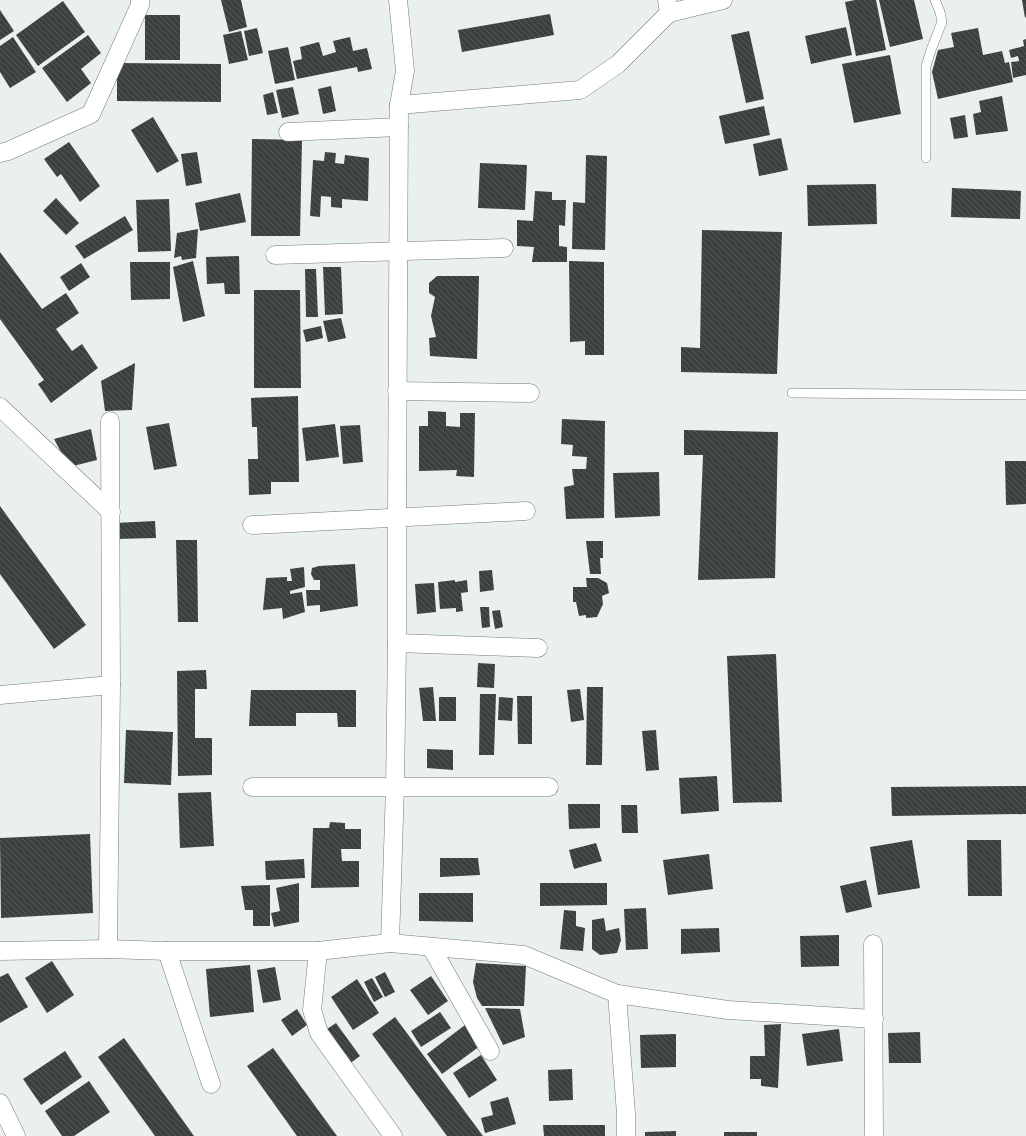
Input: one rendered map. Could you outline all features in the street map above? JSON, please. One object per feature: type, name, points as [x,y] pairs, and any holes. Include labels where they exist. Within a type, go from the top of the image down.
[{"type":"street","points":[[0,153],[8,151],[91,114],[140,5],[140,0]]},
{"type":"street","points":[[390,943],[395,787],[397,643],[399,127],[400,105],[405,71],[398,0]]},
{"type":"street","points":[[400,105],[580,90],[618,64],[668,6],[723,0]]},
{"type":"street","points":[[288,132],[399,127]]},
{"type":"street","points":[[275,255],[504,248]]},
{"type":"street","points":[[397,391],[530,393]]},
{"type":"street","points":[[0,407],[111,512]]},
{"type":"street","points":[[108,949],[111,685],[110,421]]},
{"type":"street","points":[[252,525],[526,510]]},
{"type":"street","points":[[397,643],[538,648]]},
{"type":"street","points":[[0,695],[111,685]]},
{"type":"street","points":[[252,787],[548,787]]},
{"type":"street","points":[[0,951],[108,949],[167,951],[318,951],[390,943],[524,955],[617,994],[728,1010],[874,1019]]},
{"type":"street","points":[[873,944],[874,1136]]},
{"type":"street","points":[[431,947],[490,1051]]},
{"type":"street","points":[[167,951],[211,1084]]},
{"type":"street","points":[[318,951],[312,1010],[319,1033],[393,1136]]},
{"type":"street","points":[[617,994],[626,1114],[626,1136]]},
{"type":"street","points":[[0,1103],[16,1136]]},
{"type":"lane","points":[[926,158],[926,66],[942,22],[935,0]]},
{"type":"lane","points":[[792,393],[1026,395]]},
{"type":"building","points":[[221,0],[241,0],[247,27],[229,32]]},
{"type":"building","points":[[855,0],[876,0],[886,50],[856,56],[845,2]]},
{"type":"building","points":[[879,0],[914,0],[923,39],[890,47]]},
{"type":"building","points":[[1022,0],[1026,0],[1025,18]]},
{"type":"building","points":[[63,1],[85,32],[38,66],[16,35]]},
{"type":"building","points":[[0,10],[14,31],[0,40]]},
{"type":"building","points":[[550,14],[554,35],[462,52],[458,30]]},
{"type":"building","points":[[145,15],[180,15],[180,60],[145,60]]},
{"type":"building","points":[[846,27],[852,55],[811,64],[805,36]]},
{"type":"building","points":[[257,28],[263,53],[249,56],[244,31]]},
{"type":"building","points":[[978,28],[983,55],[1002,51],[1005,63],[1009,62],[1013,82],[938,99],[932,72],[938,50],[954,47],[951,33]]},
{"type":"building","points":[[241,31],[248,60],[229,64],[223,35]]},
{"type":"building","points":[[749,31],[764,99],[746,103],[731,35]]},
{"type":"building","points":[[88,35],[101,53],[81,69],[91,83],[67,102],[42,68]]},
{"type":"building","points":[[13,37],[36,72],[10,88],[0,72],[0,46]]},
{"type":"building","points":[[350,37],[353,51],[367,48],[372,69],[358,72],[357,67],[297,79],[293,61],[302,59],[300,47],[319,42],[323,56],[336,52],[333,41]]},
{"type":"building","points":[[1026,39],[1026,75],[1013,78],[1011,62],[1019,61],[1018,56],[1011,58],[1009,50],[1024,46],[1023,40]]},
{"type":"building","points":[[288,47],[295,80],[275,84],[268,51]]},
{"type":"building","points":[[890,55],[901,114],[854,123],[842,64]]},
{"type":"building","points":[[117,63],[221,64],[221,102],[117,101]]},
{"type":"building","points":[[331,86],[336,111],[323,114],[318,89]]},
{"type":"building","points":[[293,87],[299,114],[282,118],[276,90]]},
{"type":"building","points":[[273,92],[278,113],[267,115],[263,95]]},
{"type":"building","points":[[1002,96],[1008,131],[976,135],[973,114],[981,112],[979,101]]},
{"type":"building","points":[[764,106],[770,135],[725,144],[719,116]]},
{"type":"building","points":[[965,115],[968,137],[954,139],[950,118]]},
{"type":"building","points":[[153,117],[179,161],[157,173],[131,130]]},
{"type":"building","points":[[781,138],[788,170],[759,176],[753,144]]},
{"type":"building","points":[[252,139],[302,140],[300,236],[251,236]]},
{"type":"building","points":[[69,142],[100,186],[80,202],[61,174],[57,177],[44,159]]},
{"type":"building","points":[[197,152],[202,183],[186,186],[181,154]]},
{"type":"building","points":[[325,152],[336,153],[335,163],[344,164],[345,155],[369,158],[368,201],[342,199],[342,208],[331,207],[331,197],[321,196],[320,217],[310,216],[313,160],[324,161]]},
{"type":"building","points":[[586,155],[607,156],[605,250],[572,249],[573,202],[585,203]]},
{"type":"building","points":[[480,163],[527,165],[525,210],[478,208]]},
{"type":"building","points":[[876,184],[877,224],[808,226],[807,185]]},
{"type":"building","points":[[952,188],[1021,191],[1020,219],[951,217]]},
{"type":"building","points":[[535,191],[552,192],[552,200],[566,200],[565,226],[559,225],[559,246],[567,247],[567,262],[532,262],[534,247],[517,246],[517,220],[533,221]]},
{"type":"building","points":[[240,193],[246,222],[200,231],[195,203]]},
{"type":"building","points":[[56,198],[79,223],[66,235],[43,211]]},
{"type":"building","points":[[169,199],[171,251],[138,252],[136,200]]},
{"type":"building","points":[[125,216],[133,230],[84,259],[75,246]]},
{"type":"building","points":[[198,229],[196,258],[182,260],[181,256],[174,258],[177,233]]},
{"type":"building","points":[[702,230],[782,232],[777,374],[681,372],[681,347],[700,348]]},
{"type":"building","points":[[0,252],[42,309],[66,293],[79,313],[56,329],[72,351],[82,344],[98,368],[51,403],[38,384],[44,380],[0,319]]},
{"type":"building","points":[[239,256],[240,294],[225,294],[224,283],[207,284],[206,257]]},
{"type":"building","points":[[193,261],[205,316],[183,322],[173,267]]},
{"type":"building","points":[[569,261],[604,262],[604,355],[585,355],[585,341],[570,342]]},
{"type":"building","points":[[130,262],[170,262],[170,299],[131,300]]},
{"type":"building","points":[[81,263],[90,277],[69,291],[60,277]]},
{"type":"building","points":[[323,267],[341,267],[343,314],[325,315]]},
{"type":"building","points":[[305,269],[316,269],[318,317],[306,317]]},
{"type":"building","points":[[437,276],[479,276],[477,359],[430,356],[429,338],[436,337],[431,316],[435,297],[429,293],[429,283]]},
{"type":"building","points":[[254,290],[300,290],[301,388],[254,388]]},
{"type":"building","points":[[341,318],[346,338],[328,342],[323,321]]},
{"type":"building","points":[[321,326],[323,338],[306,342],[303,330]]},
{"type":"building","points":[[135,363],[132,410],[105,411],[101,381]]},
{"type":"building","points":[[298,396],[299,482],[271,482],[271,494],[249,495],[248,459],[258,459],[257,427],[252,427],[251,398]]},
{"type":"building","points":[[428,411],[446,412],[446,426],[460,427],[460,413],[475,413],[474,477],[456,476],[457,470],[419,471],[419,426],[428,426]]},
{"type":"building","points":[[562,419],[605,421],[604,518],[566,519],[564,487],[574,485],[572,469],[586,469],[587,457],[572,456],[573,445],[561,444]]},
{"type":"building","points":[[169,423],[177,466],[154,470],[146,427]]},
{"type":"building","points":[[335,424],[339,457],[306,461],[302,428]]},
{"type":"building","points":[[360,425],[363,462],[343,464],[340,426]]},
{"type":"building","points":[[91,429],[97,460],[69,467],[54,439]]},
{"type":"building","points":[[684,430],[778,432],[775,578],[698,580],[703,455],[684,455]]},
{"type":"building","points":[[1005,461],[1026,461],[1026,504],[1006,505]]},
{"type":"building","points":[[659,472],[660,516],[615,518],[613,473]]},
{"type":"building","points":[[0,506],[86,625],[54,649],[0,574]]},
{"type":"building","points":[[155,521],[156,538],[116,539],[115,523]]},
{"type":"building","points":[[176,540],[197,540],[198,622],[178,622]]},
{"type":"building","points":[[586,541],[603,541],[603,558],[600,558],[601,574],[590,574]]},
{"type":"building","points":[[355,564],[358,606],[320,612],[320,605],[307,606],[306,590],[320,590],[320,580],[314,580],[311,574],[312,568],[319,566]]},
{"type":"building","points":[[304,567],[305,587],[290,591],[290,594],[302,592],[305,612],[283,619],[282,608],[263,610],[266,578],[287,577],[287,581],[292,581],[290,569]]},
{"type":"building","points":[[492,570],[494,590],[480,592],[479,571]]},
{"type":"building","points":[[586,578],[598,578],[607,583],[609,593],[602,596],[603,604],[597,617],[586,618],[586,615],[579,616],[576,602],[573,602],[573,587],[587,587]]},
{"type":"building","points":[[455,580],[455,582],[467,580],[468,592],[461,593],[463,611],[456,612],[456,608],[440,609],[438,582]]},
{"type":"building","points":[[434,583],[436,612],[417,614],[415,584]]},
{"type":"building","points":[[480,607],[489,607],[490,627],[482,628]]},
{"type":"building","points":[[500,610],[503,627],[495,629],[492,611]]},
{"type":"building","points":[[776,654],[782,802],[733,803],[727,656]]},
{"type":"building","points":[[478,663],[495,664],[494,688],[477,687]]},
{"type":"building","points":[[206,670],[207,689],[195,689],[195,738],[212,738],[212,775],[178,776],[177,671]]},
{"type":"building","points":[[433,687],[436,721],[423,721],[419,688]]},
{"type":"building","points":[[587,687],[603,687],[602,765],[586,765]]},
{"type":"building","points":[[580,689],[584,720],[571,722],[567,690]]},
{"type":"building","points":[[251,690],[356,690],[356,727],[338,727],[337,713],[296,713],[296,726],[249,726]]},
{"type":"building","points":[[480,694],[496,694],[494,755],[479,755]]},
{"type":"building","points":[[517,696],[532,696],[532,744],[518,744]]},
{"type":"building","points":[[439,697],[456,697],[456,721],[439,721]]},
{"type":"building","points":[[499,697],[513,698],[512,721],[498,720]]},
{"type":"building","points":[[126,730],[173,732],[171,785],[124,783]]},
{"type":"building","points":[[656,730],[659,770],[646,771],[642,731]]},
{"type":"building","points":[[427,749],[453,750],[453,770],[427,768]]},
{"type":"building","points":[[717,776],[719,811],[681,814],[679,778]]},
{"type":"building","points":[[1026,786],[1026,814],[892,816],[891,787]]},
{"type":"building","points":[[211,792],[214,846],[180,848],[178,793]]},
{"type":"building","points":[[568,804],[600,804],[600,828],[569,829]]},
{"type":"building","points":[[621,805],[637,805],[638,833],[622,833]]},
{"type":"building","points":[[330,822],[345,823],[345,829],[361,829],[361,849],[341,849],[342,861],[359,861],[359,887],[311,888],[313,828],[329,828]]},
{"type":"building","points":[[90,834],[93,913],[1,918],[0,838]]},
{"type":"building","points":[[912,840],[920,888],[878,895],[870,847]]},
{"type":"building","points":[[967,840],[1001,840],[1002,896],[968,896]]},
{"type":"building","points":[[596,843],[602,861],[574,869],[569,850]]},
{"type":"building","points":[[709,854],[713,889],[668,895],[663,860]]},
{"type":"building","points":[[440,858],[478,858],[480,875],[440,877]]},
{"type":"building","points":[[304,859],[305,878],[266,880],[265,861]]},
{"type":"building","points":[[866,880],[872,907],[846,913],[840,886]]},
{"type":"building","points":[[299,883],[299,922],[274,927],[271,913],[280,911],[276,888]]},
{"type":"building","points":[[540,883],[607,883],[607,905],[540,906]]},
{"type":"building","points":[[270,885],[270,926],[253,926],[253,910],[245,910],[241,886]]},
{"type":"building","points":[[419,893],[473,893],[473,922],[419,921]]},
{"type":"building","points":[[646,908],[648,949],[626,950],[624,909]]},
{"type":"building","points":[[564,910],[576,911],[576,926],[585,928],[583,951],[560,949]]},
{"type":"building","points":[[604,918],[606,931],[619,928],[621,940],[617,953],[600,955],[592,949],[592,920]]},
{"type":"building","points":[[719,928],[720,952],[681,954],[681,929]]},
{"type":"building","points":[[839,935],[839,966],[801,967],[800,936]]},
{"type":"building","points":[[52,961],[74,995],[47,1013],[25,978]]},
{"type":"building","points":[[476,963],[526,966],[524,1006],[482,1006],[477,998],[473,982]]},
{"type":"building","points":[[250,965],[254,1012],[210,1017],[206,969]]},
{"type":"building","points":[[275,967],[281,1000],[263,1003],[257,970]]},
{"type":"building","points":[[385,972],[395,992],[385,997],[375,977]]},
{"type":"building","points":[[8,973],[28,1007],[0,1023],[0,977]]},
{"type":"building","points":[[431,976],[448,1001],[428,1015],[410,990]]},
{"type":"building","points":[[372,978],[383,997],[374,1002],[364,982]]},
{"type":"building","points":[[357,979],[379,1013],[353,1030],[331,997]]},
{"type":"building","points":[[485,1008],[520,1009],[525,1037],[503,1045]]},
{"type":"building","points":[[297,1009],[307,1025],[292,1036],[281,1020]]},
{"type":"building","points":[[440,1012],[451,1028],[421,1047],[411,1031]]},
{"type":"building","points":[[395,1017],[483,1136],[447,1136],[372,1034]]},
{"type":"building","points":[[336,1023],[360,1056],[348,1065],[324,1031]]},
{"type":"building","points":[[781,1024],[778,1088],[761,1086],[761,1079],[750,1079],[750,1056],[765,1056],[764,1025]]},
{"type":"building","points":[[465,1025],[480,1046],[442,1074],[427,1054]]},
{"type":"building","points":[[839,1029],[843,1061],[807,1066],[802,1034]]},
{"type":"building","points":[[920,1032],[921,1063],[889,1063],[888,1033]]},
{"type":"building","points":[[676,1034],[676,1067],[641,1068],[640,1035]]},
{"type":"building","points":[[124,1038],[194,1136],[155,1136],[98,1057]]},
{"type":"building","points":[[273,1048],[337,1136],[297,1136],[247,1066]]},
{"type":"building","points":[[65,1051],[82,1077],[41,1105],[23,1079]]},
{"type":"building","points":[[481,1055],[497,1080],[469,1098],[453,1073]]},
{"type":"building","points":[[572,1069],[573,1100],[549,1101],[548,1070]]},
{"type":"building","points":[[89,1081],[110,1112],[74,1136],[62,1136],[45,1111]]},
{"type":"building","points":[[508,1097],[516,1124],[485,1133],[481,1118],[493,1115],[490,1102]]},
{"type":"building","points":[[543,1125],[605,1125],[605,1136],[544,1136]]},
{"type":"building","points":[[676,1131],[676,1136],[645,1136],[645,1132]]},
{"type":"building","points":[[724,1132],[757,1132],[757,1136],[724,1136]]}]
